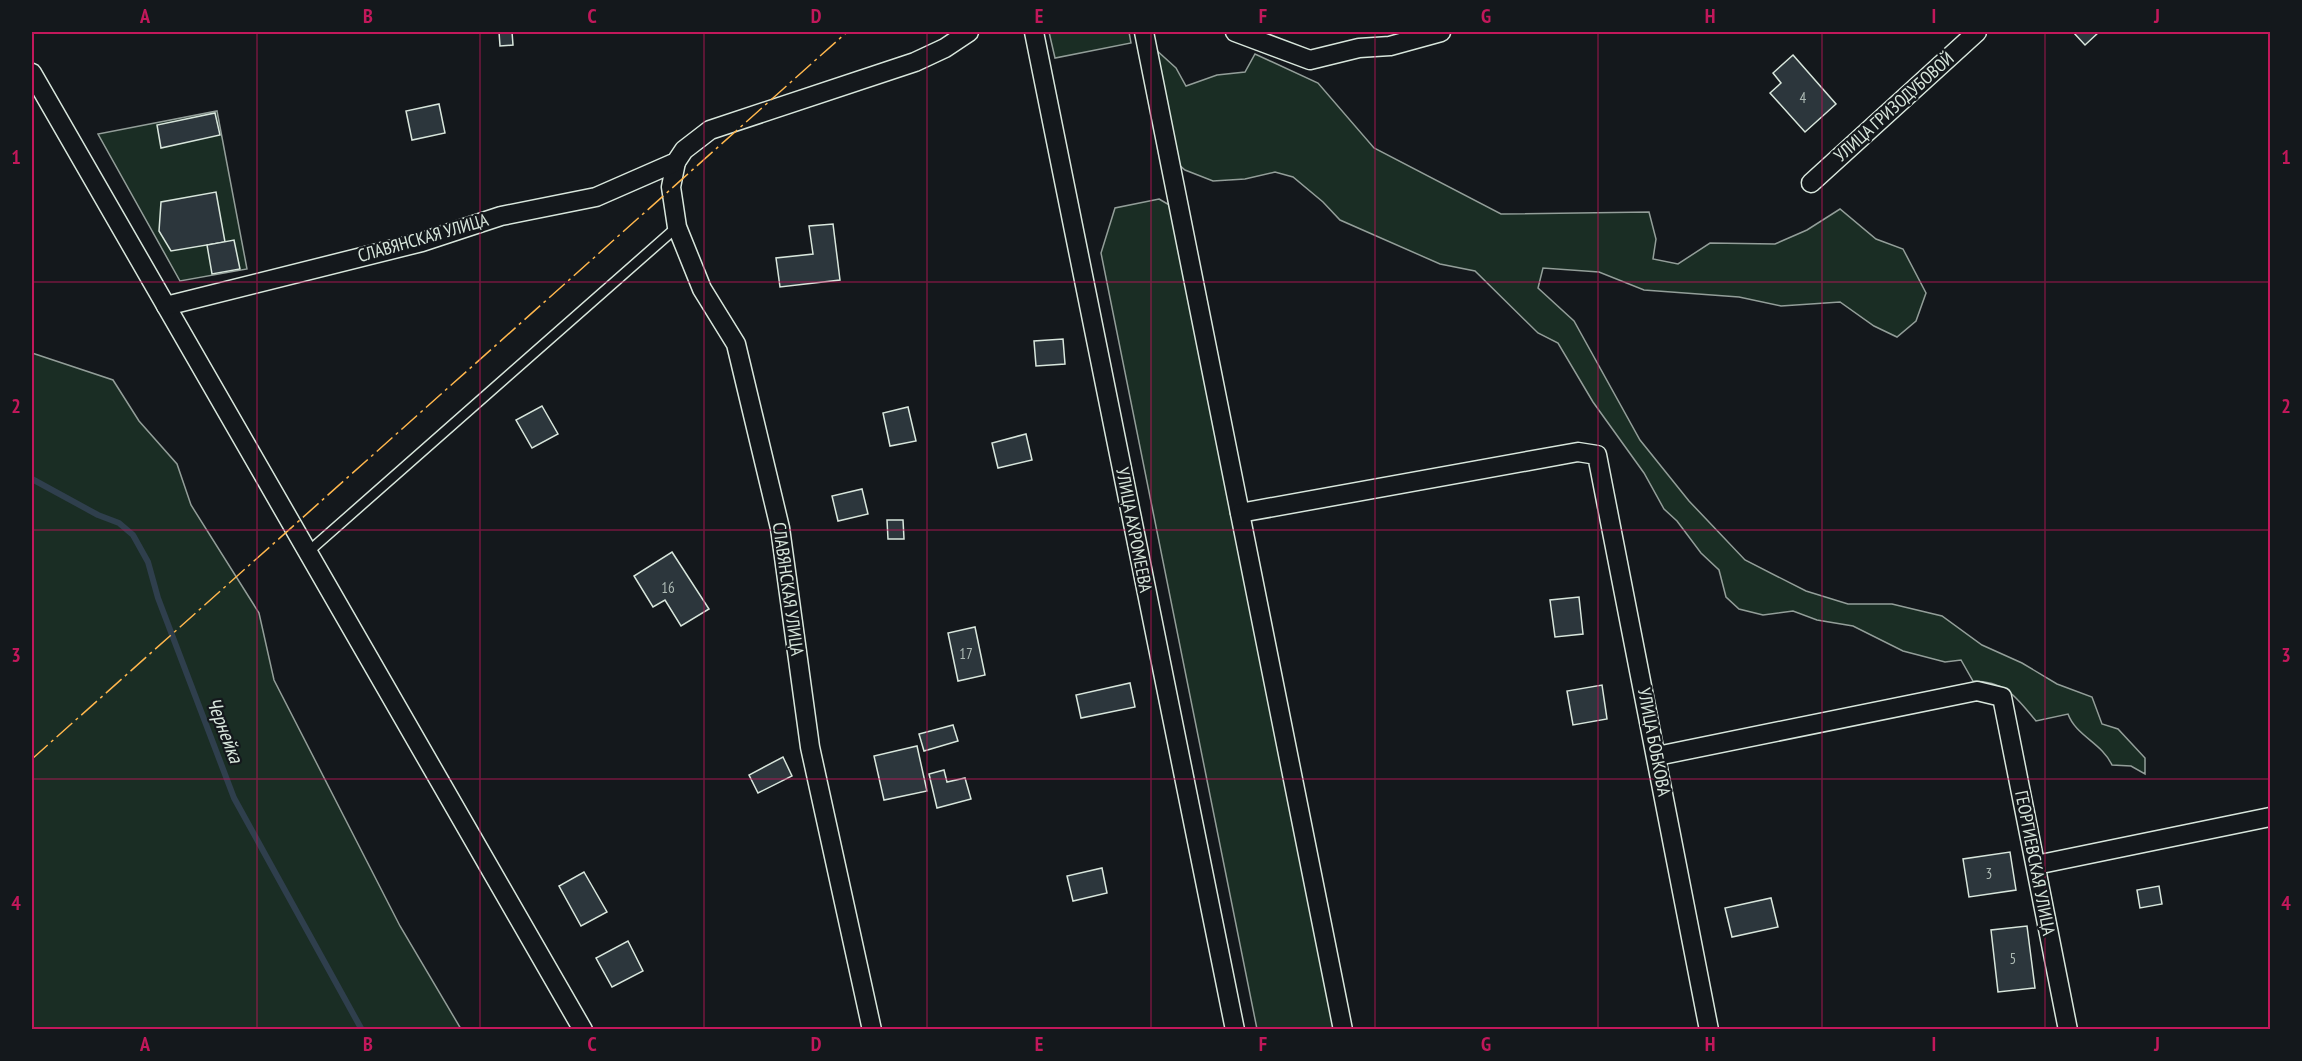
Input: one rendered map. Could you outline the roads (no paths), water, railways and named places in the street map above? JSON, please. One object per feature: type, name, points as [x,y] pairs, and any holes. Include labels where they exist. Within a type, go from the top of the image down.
[{"type":"street","name":"СЛАВЯНСКАЯ УЛИЦА","points":[[872,1029],[810,747],[780,528],[736,344],[702,289],[677,227],[671,186],[676,162],[684,150],[710,130],[915,62],[945,48],[969,32]]},
{"type":"street","name":"УЛИЦА АХРОМЕЕВА","points":[[1034,32],[1235,1029]]},
{"type":"street","points":[[1144,32],[1343,1029]]},
{"type":"street","points":[[1234,32],[1310,60],[1359,48],[1390,46],[1441,32]]},
{"type":"street","name":"УЛИЦА ГРИЗОДУБОВОЙ","points":[[1811,183],[1977,32]]},
{"type":"street","points":[[32,73],[583,1029]]},
{"type":"street","name":"СЛАВЯНСКАЯ УЛИЦА","points":[[166,306],[422,242],[501,216],[596,197],[676,162]]},
{"type":"street","name":"УЛИЦА БОБКОВА","points":[[1240,513],[1578,452],[1597,455],[1709,1029]]},
{"type":"street","name":"ГЕОРГИЕВСКАЯ УЛИЦА","points":[[1657,756],[1977,691],[2002,697],[2068,1029]]},
{"type":"street","points":[[2036,865],[2271,817]]},
{"type":"lane","points":[[308,552],[677,227]]},
{"type":"waterway","name":"Чернейка","points":[[32,479],[98,515],[119,523],[133,535],[148,562],[158,598],[234,798],[362,1030]]}]
